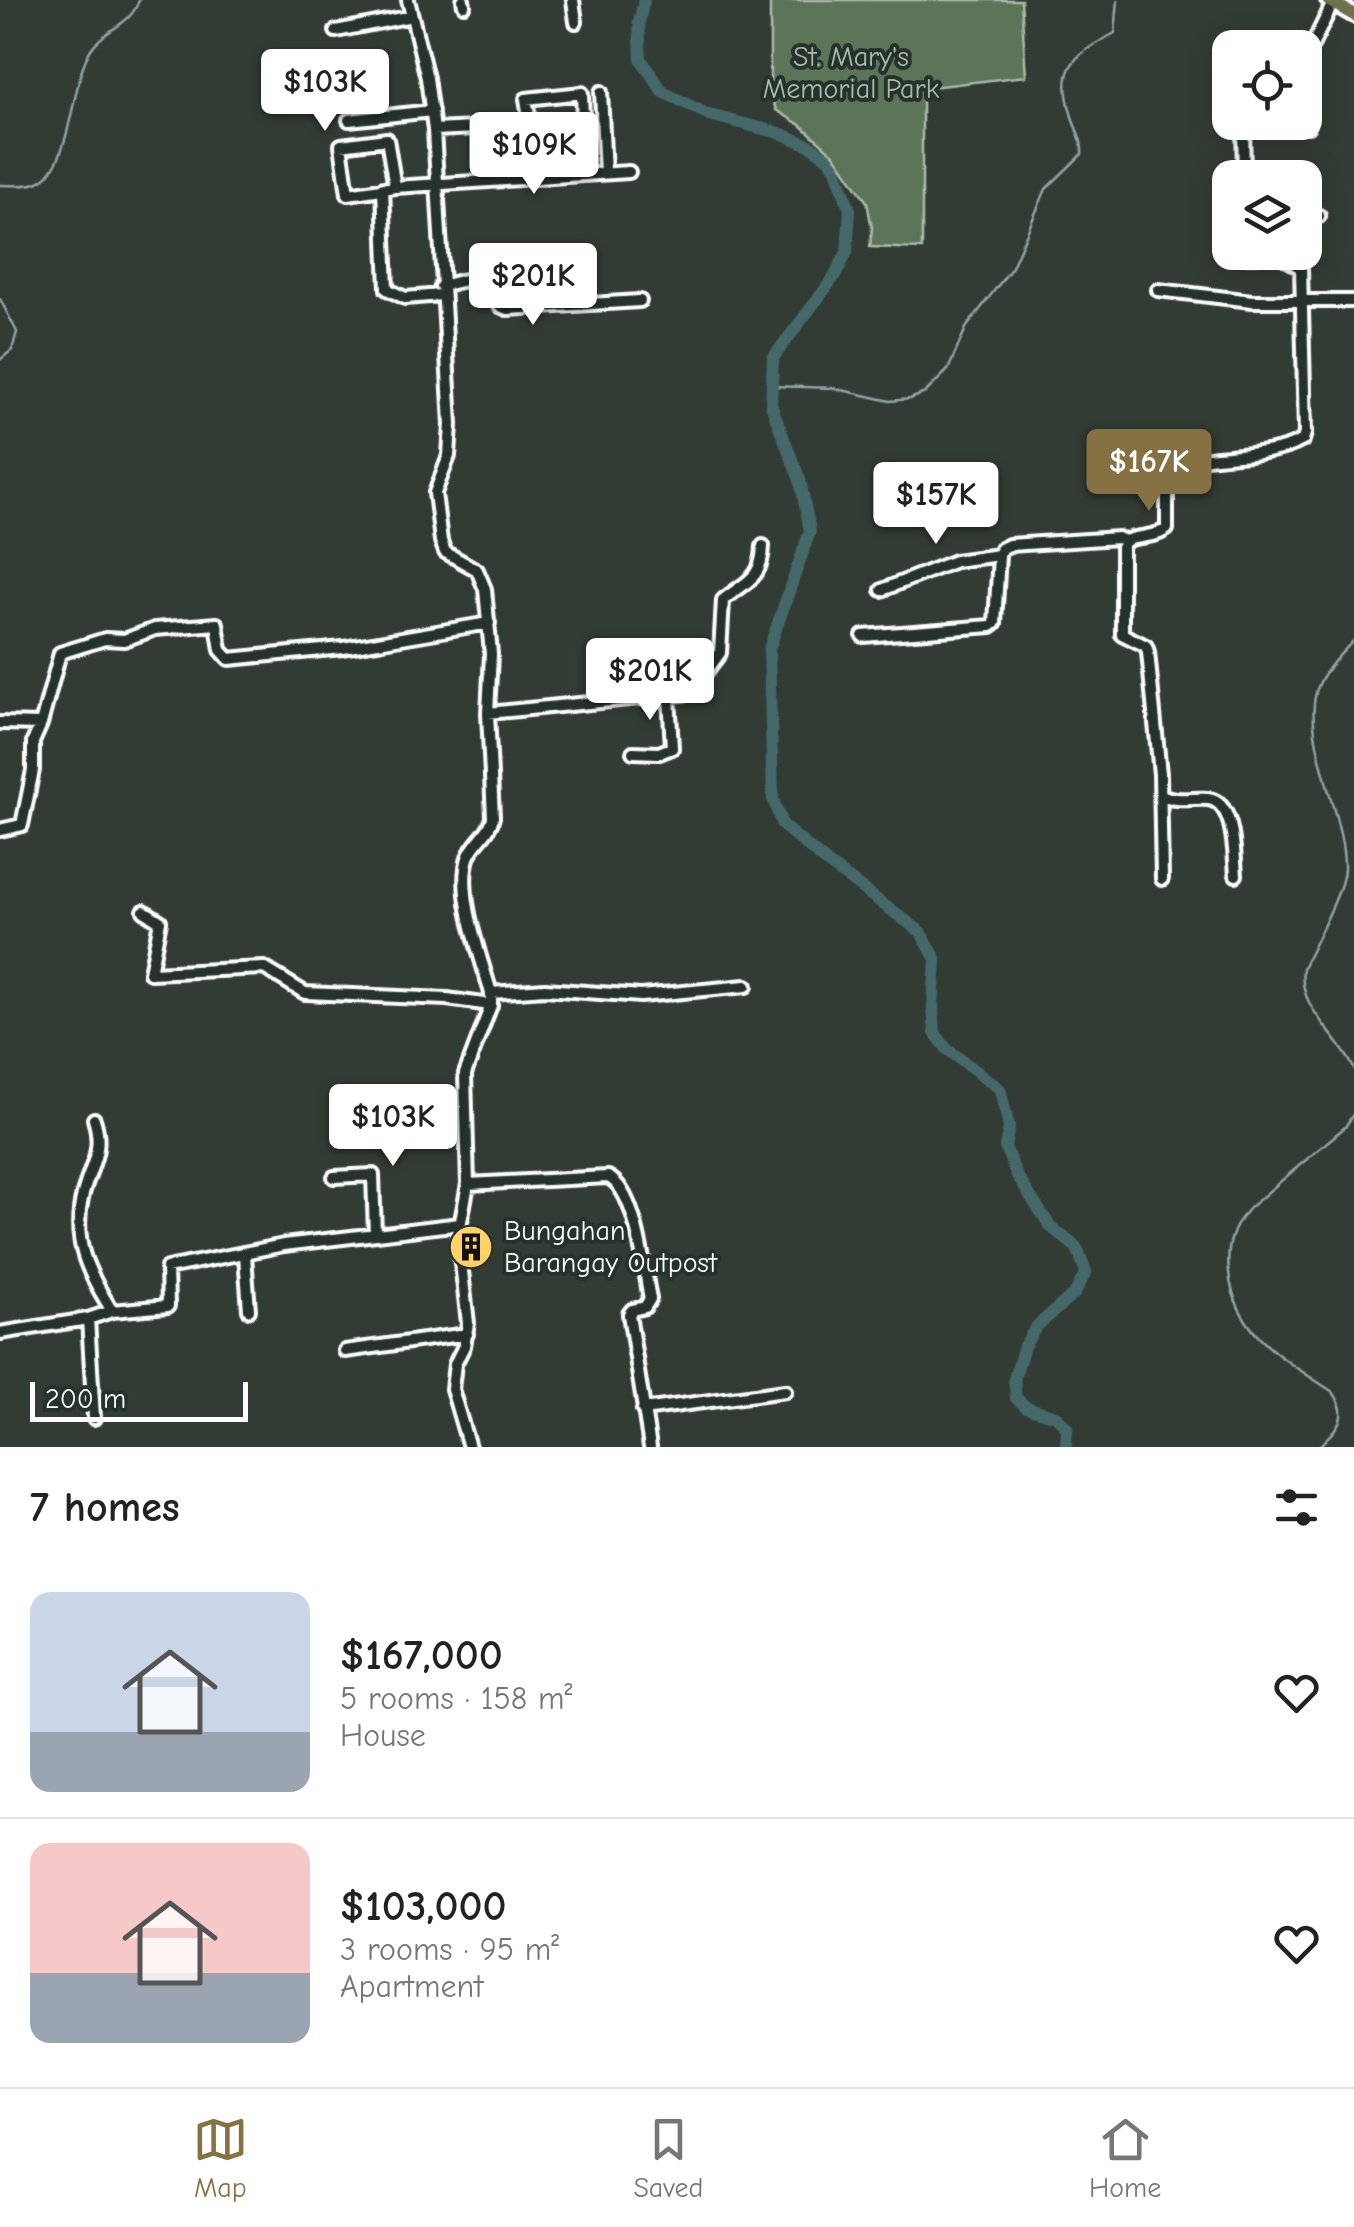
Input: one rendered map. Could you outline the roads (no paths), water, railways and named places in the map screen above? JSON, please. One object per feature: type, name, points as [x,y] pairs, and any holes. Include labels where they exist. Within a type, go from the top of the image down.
[{"type":"main road","points":[[1330,1],[1354,15]]},
{"type":"street","points":[[408,0],[434,130],[452,441],[435,493],[440,541],[448,556],[472,566],[483,580],[492,654],[488,712],[492,824],[469,856],[466,881],[491,999],[466,1074],[468,1184],[460,1224],[467,1334],[452,1382],[469,1447]]},
{"type":"street","points":[[573,0],[576,22]]},
{"type":"street","points":[[1318,30],[1330,1]]},
{"type":"street","points":[[336,31],[412,16]]},
{"type":"street","points":[[601,92],[605,173]]},
{"type":"street","points":[[547,177],[532,138],[526,99],[582,93],[584,175]]},
{"type":"street","points":[[349,120],[432,111]]},
{"type":"street","points":[[434,130],[496,127]]},
{"type":"street","points":[[629,172],[389,188],[348,194],[342,144],[387,139],[389,188],[387,289],[404,298],[489,274],[496,277],[500,306],[507,310],[640,301]]},
{"type":"street","points":[[863,636],[990,626],[995,623],[1001,549],[1009,545],[1118,538],[1125,541],[1162,533],[1167,529],[1168,480],[1172,468],[1186,461],[1280,448],[1302,440],[1305,433],[1301,270]]},
{"type":"street","points":[[1158,290],[1252,301],[1354,301]]},
{"type":"street","points":[[1125,541],[1122,634],[1146,646],[1148,652],[1161,795],[1162,879]]},
{"type":"street","points":[[488,712],[690,692],[720,653],[723,600],[757,576],[764,546]]},
{"type":"street","points":[[882,590],[954,562],[1000,555]]},
{"type":"street","points":[[0,830],[22,825],[33,770],[32,742],[41,724],[60,652],[155,630],[217,624],[221,650],[228,659],[343,648],[490,623]]},
{"type":"street","points":[[633,752],[659,753],[672,748],[669,696]]},
{"type":"street","points":[[0,723],[41,724]]},
{"type":"street","points":[[1161,795],[1182,800],[1215,800],[1224,808],[1234,844],[1236,876]]},
{"type":"street","points":[[144,911],[160,921],[150,973],[264,968],[305,993],[448,1000],[491,999],[545,989],[642,996],[746,986]]},
{"type":"street","points":[[94,1118],[100,1138],[83,1194],[81,1250],[85,1265],[112,1311]]},
{"type":"street","points":[[334,1177],[374,1175],[375,1234]]},
{"type":"street","points":[[468,1184],[608,1177],[620,1186],[630,1207],[650,1300],[646,1307],[629,1314],[650,1447]]},
{"type":"street","points":[[0,1333],[88,1319],[112,1311],[168,1306],[167,1268],[245,1255],[250,1250],[460,1224]]},
{"type":"street","points":[[245,1255],[249,1310]]},
{"type":"street","points":[[88,1319],[94,1418]]},
{"type":"street","points":[[345,1351],[467,1334]]},
{"type":"street","points":[[644,1410],[786,1391]]},
{"type":"waterway","points":[[0,185],[34,184],[49,173],[58,160],[91,49],[130,16],[139,0]]},
{"type":"waterway","points":[[644,0],[639,22],[641,59],[663,92],[709,115],[780,133],[809,145],[836,169],[850,210],[847,252],[835,276],[773,358],[771,405],[800,480],[810,531],[769,649],[773,799],[782,825],[921,932],[936,959],[935,1033],[947,1049],[1000,1089],[1009,1127],[1005,1147],[1017,1176],[1050,1226],[1077,1248],[1086,1272],[1075,1293],[1037,1326],[1024,1346],[1014,1379],[1016,1398],[1026,1407],[1056,1416],[1067,1428],[1066,1447]]},
{"type":"waterway","points":[[772,386],[833,388],[890,401],[925,393],[948,370],[966,328],[1012,267],[1046,189],[1082,154],[1066,90],[1067,78],[1076,58],[1115,33],[1118,0]]},
{"type":"waterway","points":[[0,299],[17,332],[12,350],[0,360]]},
{"type":"waterway","points":[[1354,640],[1323,676],[1314,701],[1318,748],[1338,824],[1344,869],[1333,904],[1303,968],[1306,996],[1354,1069]]},
{"type":"waterway","points":[[1318,1447],[1339,1422],[1338,1401],[1333,1392],[1281,1357],[1252,1329],[1234,1295],[1228,1255],[1234,1230],[1249,1208],[1345,1127],[1354,1113]]},
{"type":"place","name":"Bungahan Barangay Outpost","points":[[471,1247]]},
{"type":"park label","name":"St. Mary's Memorial Park","points":[[851,73]]}]
